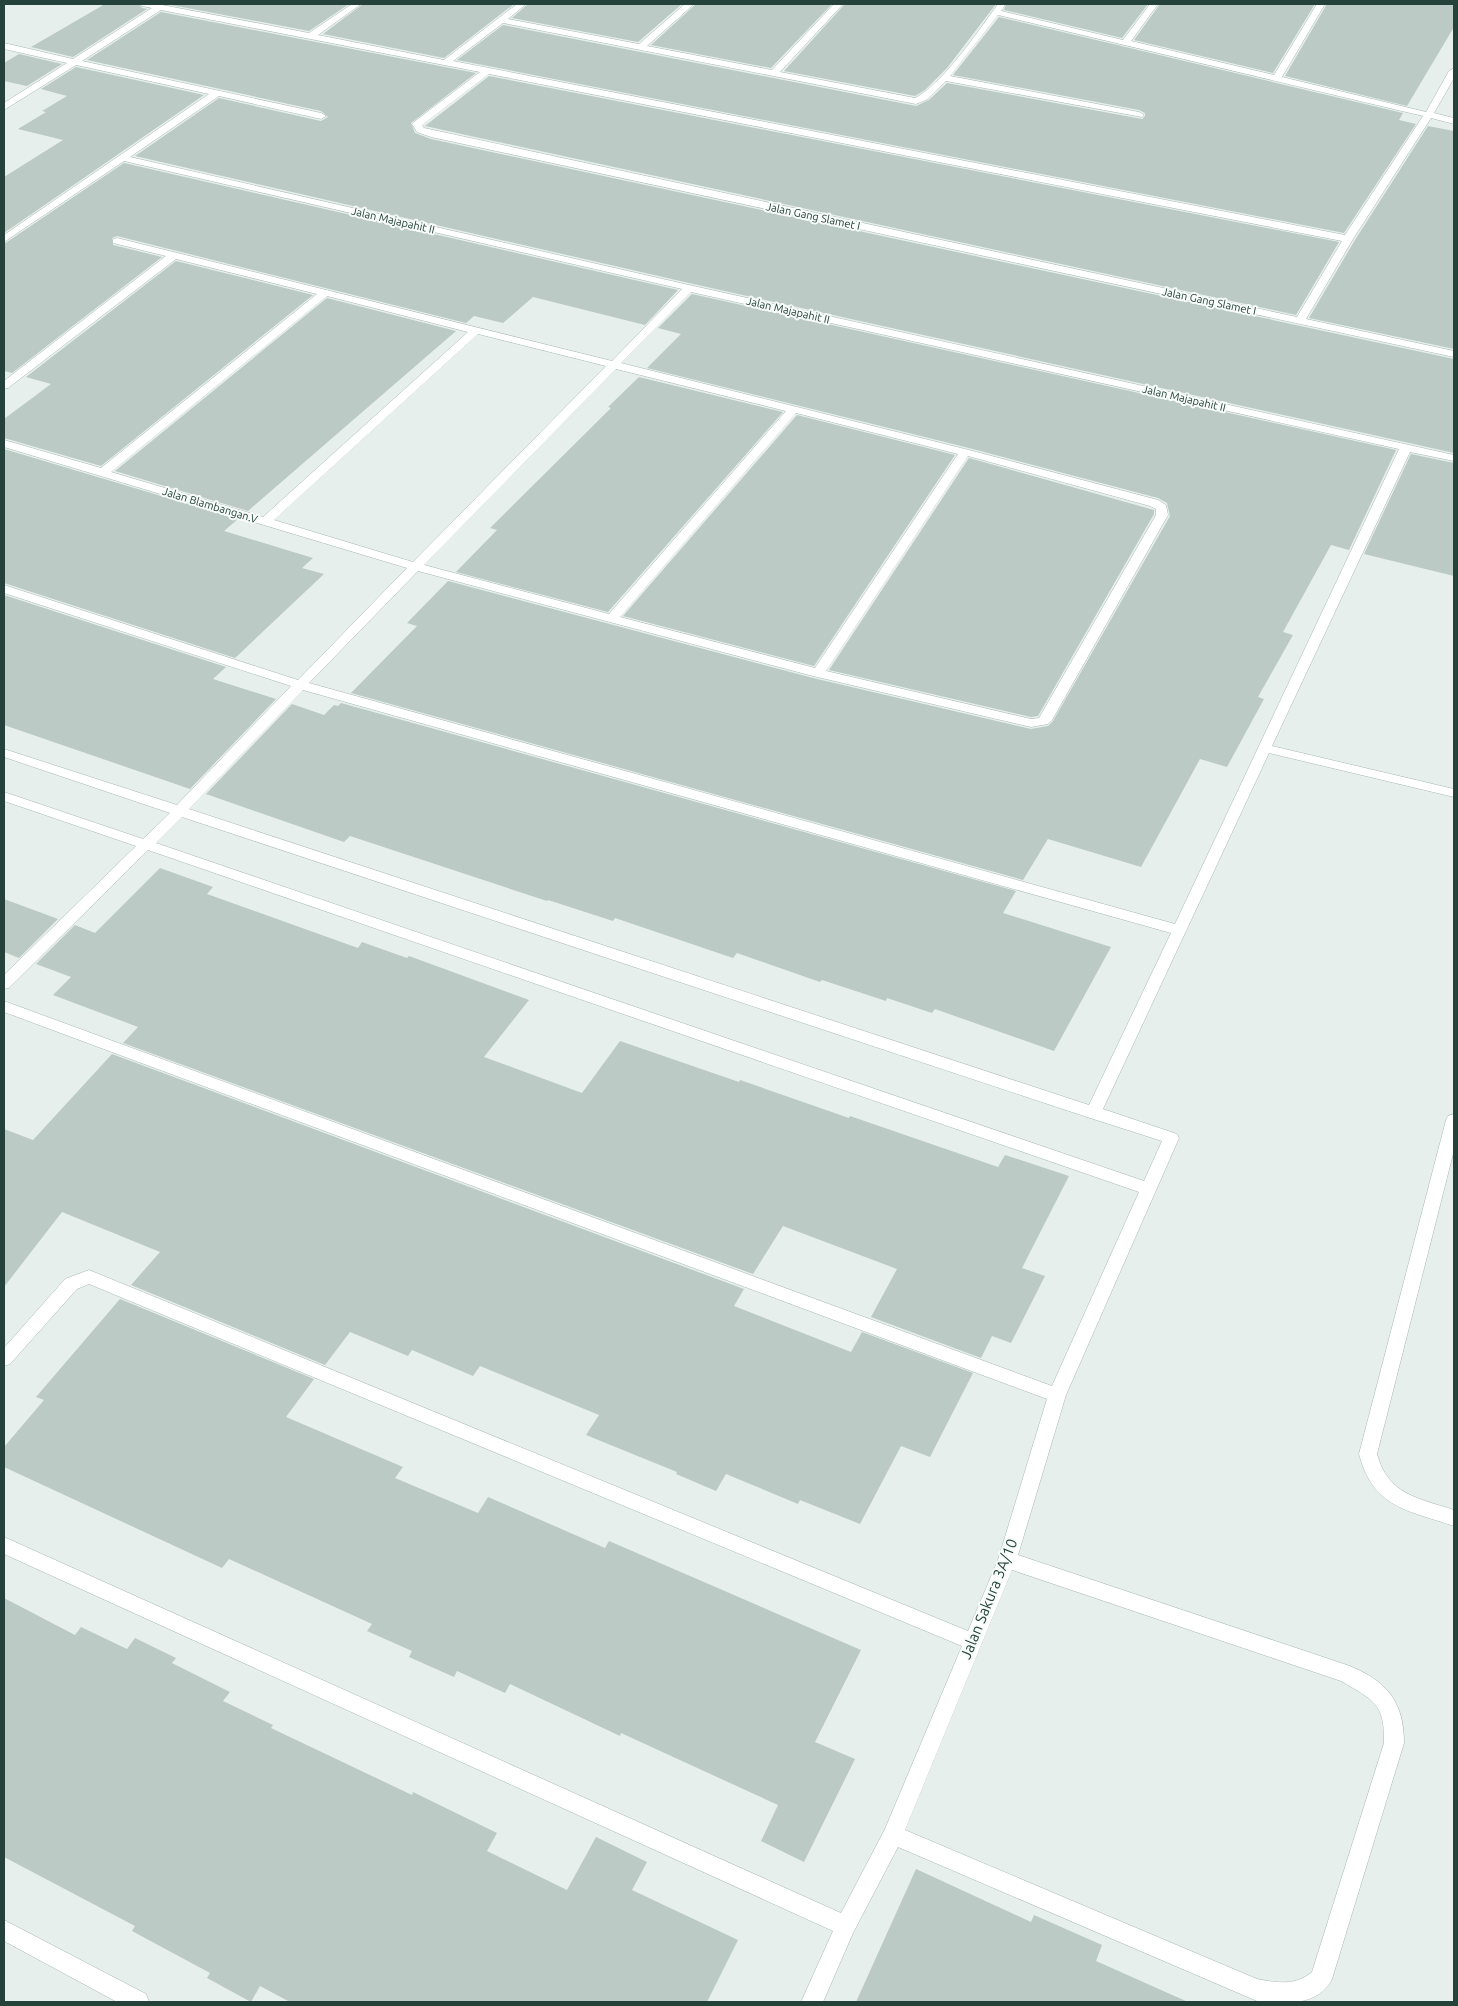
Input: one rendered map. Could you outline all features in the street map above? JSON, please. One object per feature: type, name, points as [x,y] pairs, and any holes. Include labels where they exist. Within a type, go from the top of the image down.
[{"type":"street","points":[[145,4],[1348,239]]},
{"type":"street","points":[[310,37],[357,4]]},
{"type":"street","points":[[445,63],[522,4]]},
{"type":"street","points":[[642,46],[690,4]]},
{"type":"street","points":[[774,73],[839,4]]},
{"type":"street","points":[[1125,42],[1154,4]]},
{"type":"street","points":[[1277,78],[1321,4]]},
{"type":"street","points":[[4,107],[159,7]]},
{"type":"street","points":[[500,20],[642,46],[916,101],[923,99],[944,78],[999,8],[1125,42],[1454,121]]},
{"type":"street","points":[[4,46],[321,116]]},
{"type":"street","name":"Jalan Gang Slamet I","points":[[488,71],[416,124],[420,130],[460,141],[1454,354]]},
{"type":"street","points":[[1300,321],[1348,239],[1428,116],[1454,71]]},
{"type":"street","points":[[944,78],[1139,115]]},
{"type":"street","points":[[4,239],[217,93]]},
{"type":"street","name":"Jalan Majapahit II","points":[[123,158],[689,288],[1454,458]]},
{"type":"street","points":[[117,241],[965,452],[818,673]]},
{"type":"street","points":[[4,386],[174,255]]},
{"type":"street","points":[[4,984],[179,812],[300,685],[689,288]]},
{"type":"street","points":[[102,473],[325,293]]},
{"type":"street","points":[[266,522],[476,330]]},
{"type":"street","points":[[612,618],[794,409]]},
{"type":"street","name":"Jalan Blambangan.V","points":[[4,443],[416,567],[818,673],[1023,722],[1038,722],[1047,717],[1162,515],[1162,508],[1154,503],[965,452]]},
{"type":"street","points":[[4,753],[1092,1113],[1406,448]]},
{"type":"street","points":[[4,589],[300,685],[1178,930]]},
{"type":"street","points":[[1264,748],[1454,793]]},
{"type":"street","points":[[4,796],[1148,1189]]},
{"type":"street","points":[[4,1006],[1057,1395]]},
{"type":"street","name":"Jalan Sakura 3A/10","points":[[812,2002],[846,1926],[893,1835],[1007,1560],[1057,1395],[1171,1138],[1092,1113]]},
{"type":"street","points":[[1454,1120],[1368,1454],[1370,1470],[1378,1483],[1391,1494],[1454,1518]]},
{"type":"street","points":[[4,1359],[71,1284],[88,1277],[972,1641]]},
{"type":"street","points":[[4,1545],[846,1926]]},
{"type":"street","points":[[893,1835],[1257,1990],[1294,1994],[1311,1989],[1321,1979],[1394,1743],[1395,1727],[1391,1707],[1378,1692],[1347,1674],[1007,1560]]},
{"type":"street","points":[[4,1930],[138,2002]]},
{"type":"building","points":[[105,4],[139,4],[142,8],[147,9],[73,57],[31,47]]},
{"type":"building","points":[[166,4],[349,4],[309,31]]},
{"type":"building","points":[[363,4],[514,4],[444,58],[323,34]]},
{"type":"building","points":[[528,4],[682,4],[638,42],[512,18]]},
{"type":"building","points":[[696,4],[832,4],[771,68],[651,45]]},
{"type":"building","points":[[845,4],[996,4],[947,68],[925,90],[915,96],[784,71]]},
{"type":"building","points":[[1006,4],[1148,4],[1122,38],[1004,10]]},
{"type":"building","points":[[1160,4],[1315,4],[1273,73],[1134,40]]},
{"type":"building","points":[[1327,4],[1454,4],[1454,27],[1407,106],[1285,76]]},
{"type":"building","points":[[161,12],[476,73],[411,123],[415,133],[431,139],[1454,359],[1454,453],[689,283],[135,156],[219,98],[321,121],[328,117],[321,111],[87,60]]},
{"type":"building","points":[[999,17],[1403,113],[1399,120],[1416,124],[1344,233],[457,60],[503,25],[916,106],[929,100],[947,83],[1142,119],[1145,116],[1145,113],[1139,110],[953,75]]},
{"type":"building","points":[[19,54],[62,64],[27,86],[4,81],[4,63]]},
{"type":"building","points":[[76,67],[204,95],[4,233],[4,177],[63,140],[18,129],[46,112],[42,111],[67,96],[41,89]]},
{"type":"building","points":[[489,76],[1339,242],[1296,315],[425,126]]},
{"type":"building","points":[[1428,126],[1454,131],[1454,349],[1309,318],[1355,240]]},
{"type":"building","points":[[124,163],[678,290],[645,325],[533,297],[503,323],[474,316],[466,323],[117,236],[112,238],[113,245],[162,257],[12,373],[4,371],[4,244]]},
{"type":"building","points":[[176,261],[313,295],[101,466],[4,438],[4,419],[51,384],[26,377]]},
{"type":"building","points":[[692,294],[1396,450],[1349,550],[1331,545],[1283,632],[1293,635],[1258,697],[1264,699],[1227,767],[1200,759],[1141,867],[1048,839],[1023,880],[351,693],[417,626],[407,623],[448,581],[813,678],[1031,729],[1048,726],[1053,721],[1170,516],[1167,503],[1158,498],[969,448],[647,368],[681,334],[658,328]]},
{"type":"building","points":[[327,298],[456,331],[248,511],[115,471]]},
{"type":"building","points":[[639,377],[783,412],[608,612],[456,572],[497,530],[490,528],[611,408],[608,407]]},
{"type":"building","points":[[797,415],[955,455],[814,666],[623,616]]},
{"type":"building","points":[[4,449],[238,519],[224,531],[313,558],[302,568],[324,574],[235,658],[4,583]]},
{"type":"building","points":[[1411,454],[1454,463],[1454,576],[1364,554]]},
{"type":"building","points":[[969,458],[1154,510],[1154,514],[1038,716],[1031,717],[829,670]]},
{"type":"building","points":[[4,595],[226,667],[213,679],[276,699],[190,789],[4,725]]},
{"type":"building","points":[[341,703],[1016,891],[1003,913],[1111,947],[1054,1051],[935,1009],[932,1013],[887,998],[886,1001],[822,980],[820,982],[737,953],[733,958],[615,918],[613,921],[547,901],[350,836],[344,842],[206,794],[292,704],[324,715],[334,705],[338,706]]},
{"type":"building","points":[[160,868],[213,887],[207,894],[358,948],[362,942],[407,958],[409,956],[529,1000],[484,1057],[582,1093],[620,1041],[849,1118],[850,1116],[998,1167],[1005,1155],[1069,1176],[1022,1268],[1045,1276],[1011,1343],[992,1336],[981,1358],[871,1317],[897,1269],[783,1226],[753,1274],[123,1043],[138,1027],[53,995],[71,977],[36,964],[75,925],[95,933]]},
{"type":"building","points":[[4,899],[58,919],[19,958],[4,952]]},
{"type":"building","points":[[112,1054],[744,1289],[734,1306],[851,1352],[862,1332],[973,1373],[930,1457],[901,1446],[860,1524],[800,1500],[798,1504],[726,1474],[716,1491],[676,1474],[677,1472],[586,1435],[599,1415],[480,1366],[473,1376],[412,1350],[408,1356],[350,1332],[325,1365],[131,1285],[160,1252],[62,1212],[4,1287],[4,1129],[33,1140]]},
{"type":"building","points":[[120,1299],[314,1379],[286,1417],[403,1467],[395,1478],[478,1513],[488,1497],[605,1548],[609,1541],[861,1650],[815,1742],[855,1759],[804,1862],[761,1841],[778,1805],[621,1733],[620,1736],[510,1684],[505,1693],[457,1671],[454,1677],[409,1657],[412,1651],[367,1631],[372,1624],[229,1559],[222,1568],[4,1467],[4,1447],[44,1400],[36,1397]]},
{"type":"building","points":[[4,1598],[75,1635],[81,1627],[127,1649],[135,1638],[176,1658],[172,1663],[230,1692],[223,1701],[273,1725],[271,1728],[412,1795],[413,1792],[497,1833],[487,1851],[567,1890],[596,1837],[647,1862],[632,1890],[738,1940],[707,2002],[290,2002],[260,1986],[251,2002],[207,1978],[210,1973],[132,1931],[135,1926],[4,1857]]},
{"type":"building","points":[[916,1869],[1031,1922],[1034,1915],[1102,1945],[1096,1961],[1188,2002],[856,2002]]}]
